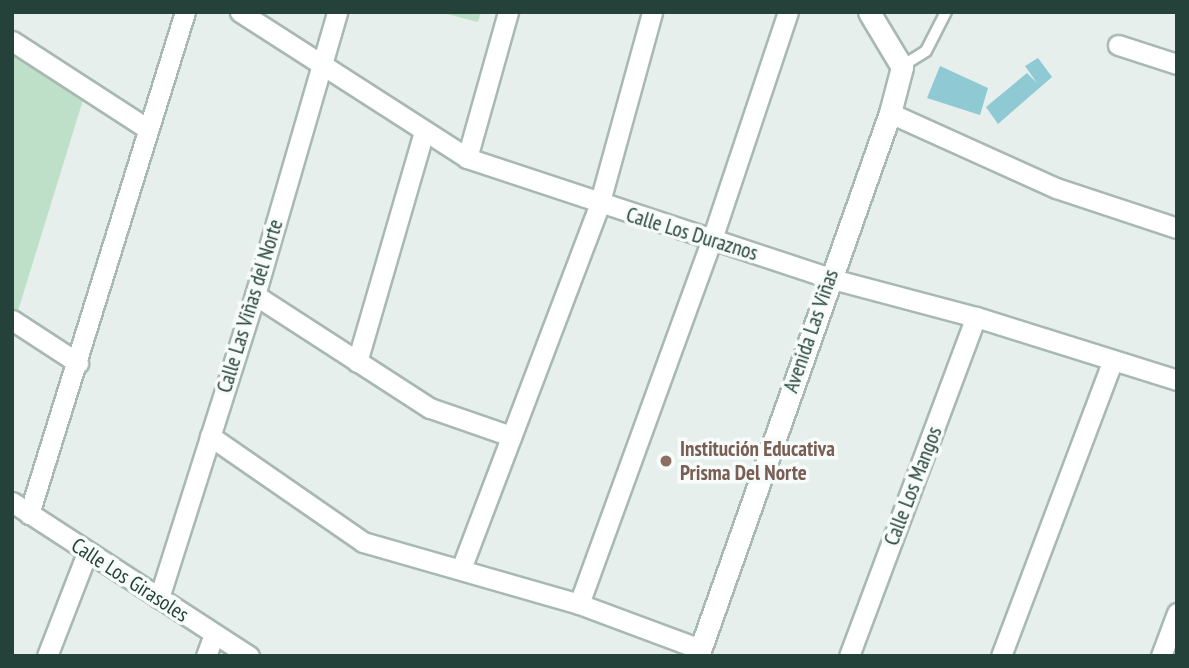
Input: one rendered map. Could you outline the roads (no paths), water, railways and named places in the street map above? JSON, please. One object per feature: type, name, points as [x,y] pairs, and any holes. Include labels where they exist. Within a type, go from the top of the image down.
[{"type":"street","points":[[29,514],[185,12]]},
{"type":"street","name":"Calle Los Duraznos","points":[[240,12],[467,158],[599,205],[829,278],[976,317],[1177,380]]},
{"type":"street","name":"Calle Las Viñas del Norte","points":[[159,598],[255,296],[337,12]]},
{"type":"street","points":[[467,158],[508,12]]},
{"type":"street","points":[[461,569],[599,205],[652,12]]},
{"type":"street","points":[[579,604],[712,239],[788,12]]},
{"type":"street","points":[[869,12],[902,67]]},
{"type":"street","points":[[12,41],[148,129]]},
{"type":"street","points":[[1118,45],[1177,64]]},
{"type":"street","name":"Avenida Las Viñas","points":[[699,652],[829,278],[890,114],[902,67]]},
{"type":"street","points":[[890,114],[1056,188],[1177,228]]},
{"type":"street","points":[[357,362],[424,131]]},
{"type":"street","points":[[255,296],[430,408],[511,436]]},
{"type":"street","name":"Calle Los Mangos","points":[[849,656],[976,317]]},
{"type":"street","points":[[12,320],[78,363]]},
{"type":"street","points":[[1001,656],[1113,360]]},
{"type":"street","points":[[210,436],[363,542],[579,604],[699,652]]},
{"type":"street","name":"Calle Los Girasoles","points":[[12,502],[249,656]]},
{"type":"street","points":[[47,656],[87,553]]},
{"type":"street","points":[[1161,656],[1177,613]]},
{"type":"street","points":[[206,656],[214,634]]},
{"type":"lane","points":[[902,67],[926,51],[946,12]]},
{"type":"water","points":[[1038,58],[1052,77],[998,124],[986,107],[1027,73],[1037,83],[1025,66]]},
{"type":"water","points":[[940,66],[988,88],[980,115],[927,98]]},
{"type":"place","name":"Institución Educativa Prisma Del Norte","points":[[666,461]]}]
